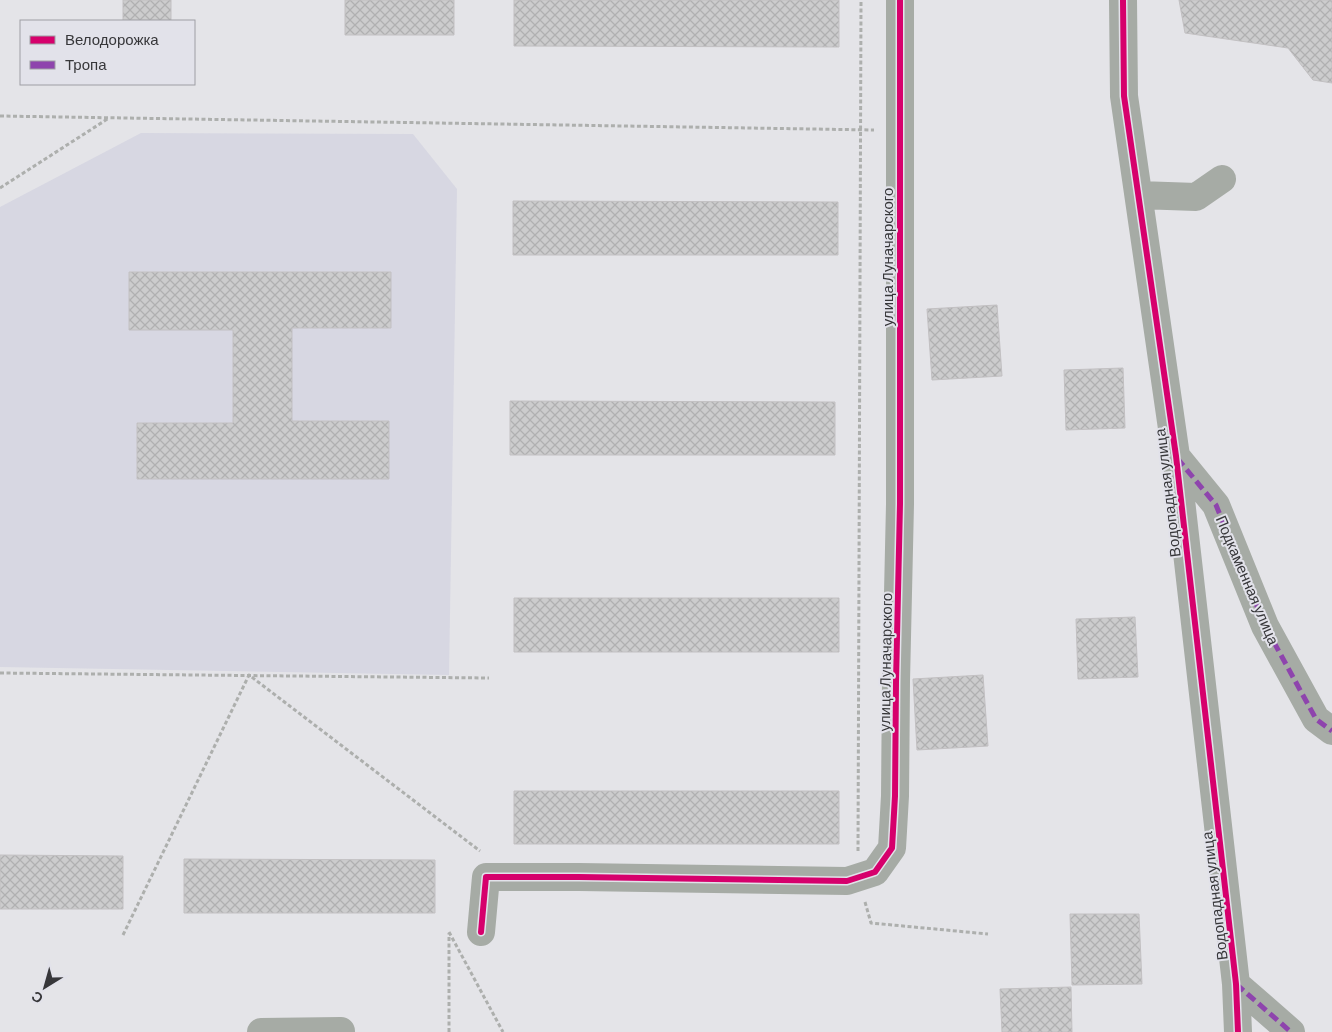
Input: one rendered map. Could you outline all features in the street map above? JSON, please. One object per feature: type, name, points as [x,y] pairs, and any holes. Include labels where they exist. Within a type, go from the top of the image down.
[{"type":"street","name":"улица Луначарского","points":[[481,932],[486,877],[847,881],[875,872],[892,848],[896,796],[896,682],[900,504],[900,0]]},
{"type":"street","name":"Водопадная улица","points":[[1123,0],[1124,96],[1176,456],[1236,984],[1238,1032]]},
{"type":"street","points":[[1139,195],[1196,197],[1222,179]]},
{"type":"street","name":"Подкаменная улица","points":[[1176,456],[1216,505],[1265,626],[1316,719],[1332,730]]},
{"type":"street","points":[[1236,984],[1291,1032]]},
{"type":"street","points":[[261,1032],[341,1031]]},
{"type":"path","points":[[861,0],[857,877],[871,923],[988,934]]},
{"type":"path","points":[[0,116],[900,131]]},
{"type":"path","points":[[0,188],[109,118]]},
{"type":"path","points":[[0,673],[489,678]]},
{"type":"path","points":[[249,675],[486,856]]},
{"type":"path","points":[[124,935],[249,675]]},
{"type":"path","points":[[449,1032],[449,932],[503,1032]]},
{"type":"shaded area","points":[[141,133],[413,134],[457,189],[449,675],[0,667],[0,207]]},
{"type":"building","points":[[123,0],[171,0],[171,20],[123,20]]},
{"type":"building","points":[[345,0],[454,0],[454,35],[345,35]]},
{"type":"building","points":[[514,0],[839,0],[839,47],[514,46]]},
{"type":"building","points":[[1179,0],[1332,0],[1332,83],[1313,80],[1288,48],[1185,33]]},
{"type":"building","points":[[513,201],[838,202],[838,255],[513,255]]},
{"type":"building","points":[[129,272],[391,272],[391,328],[292,328],[292,421],[389,421],[389,479],[137,479],[137,423],[233,423],[233,330],[129,330]]},
{"type":"building","points":[[997,305],[1002,376],[932,380],[927,309]]},
{"type":"building","points":[[1123,368],[1125,428],[1066,430],[1064,370]]},
{"type":"building","points":[[510,401],[835,402],[835,455],[510,455]]},
{"type":"building","points":[[514,598],[839,598],[839,652],[514,652]]},
{"type":"building","points":[[1135,617],[1138,677],[1078,679],[1076,619]]},
{"type":"building","points":[[983,675],[988,746],[917,750],[913,679]]},
{"type":"building","points":[[514,791],[839,791],[839,844],[514,844]]},
{"type":"building","points":[[0,855],[123,856],[123,909],[0,909]]},
{"type":"building","points":[[184,859],[435,860],[435,913],[184,913]]},
{"type":"building","points":[[1070,914],[1139,914],[1142,984],[1072,985]]},
{"type":"building","points":[[1071,987],[1072,1032],[1002,1032],[1000,989]]},
{"type":"marked path","points":[[1177,458],[1216,505],[1265,626],[1316,719],[1332,731]]},
{"type":"marked path","points":[[1236,984],[1291,1032]]},
{"type":"cycle path","points":[[481,932],[486,877],[847,881],[875,872],[892,848],[895,796],[900,504],[900,0]]},
{"type":"cycle path","points":[[1123,0],[1124,96],[1176,456],[1236,984],[1238,1032]]}]
